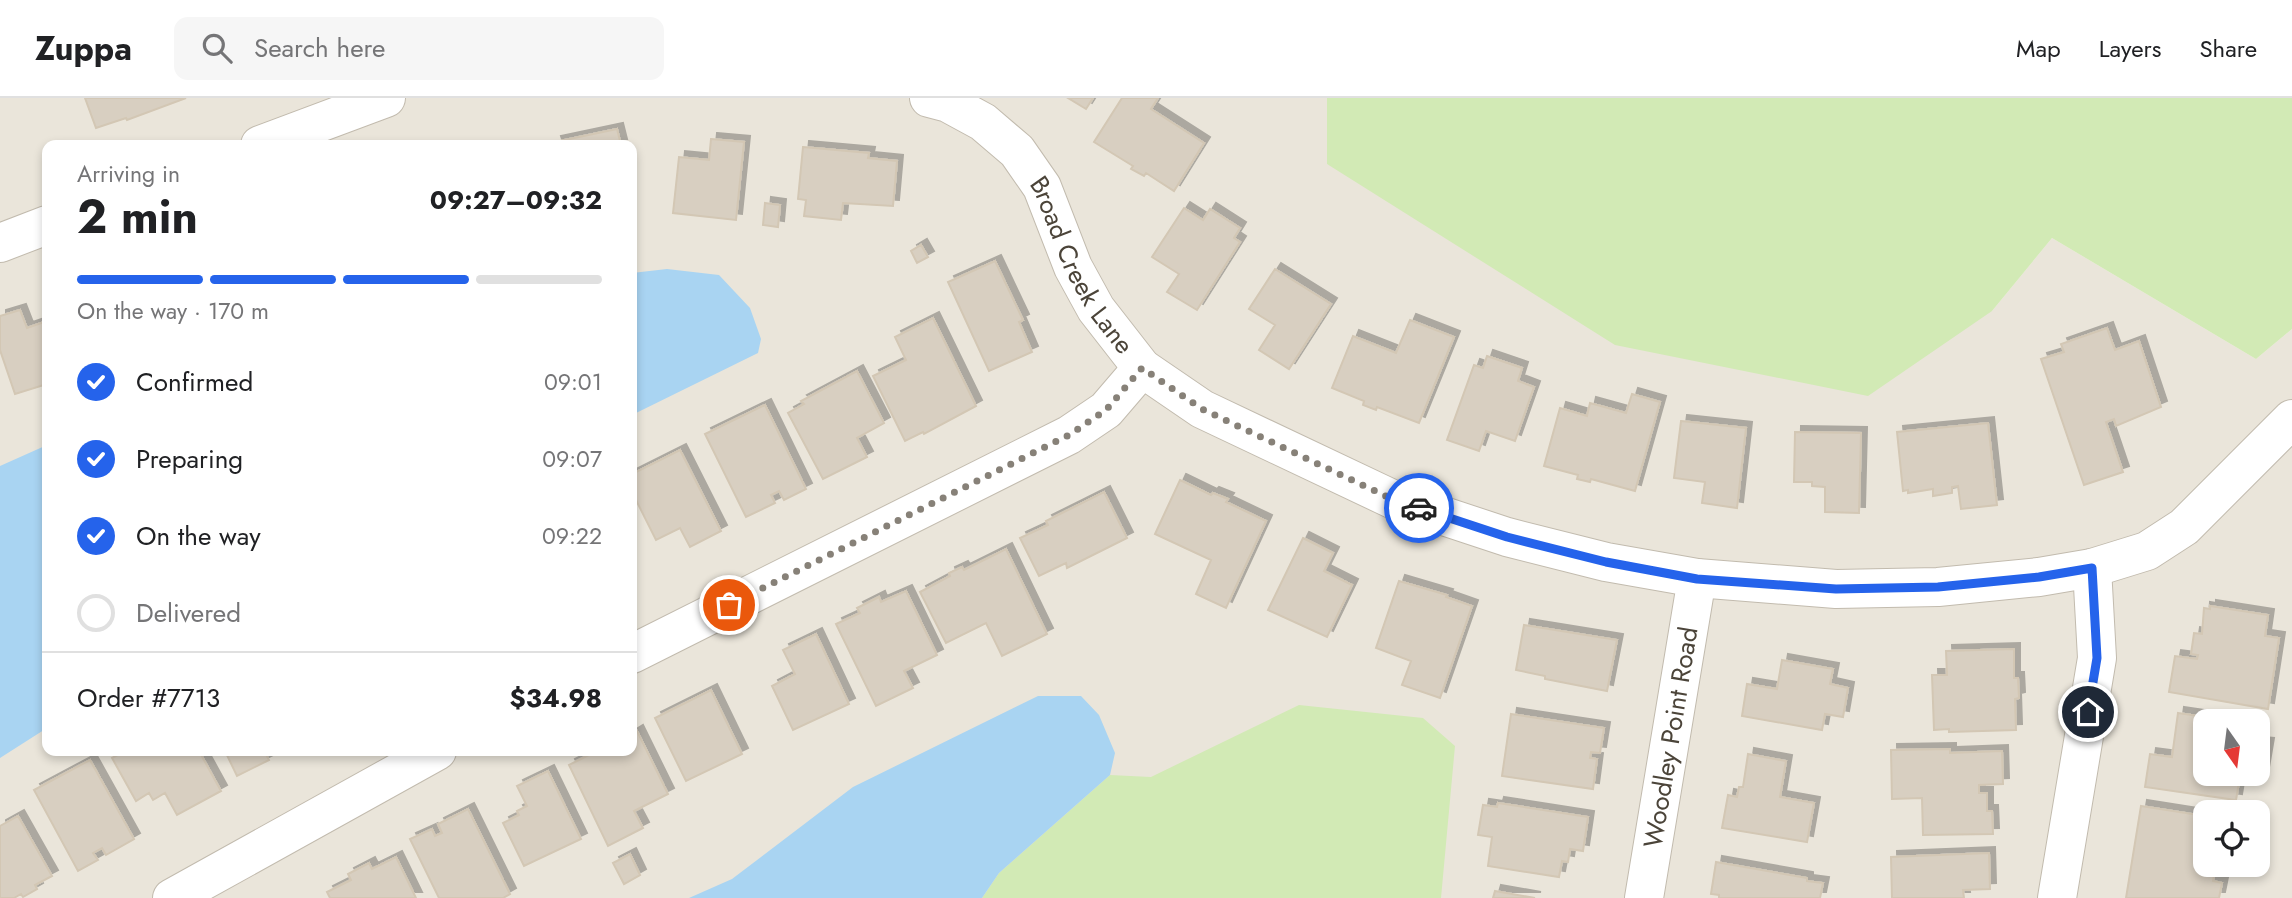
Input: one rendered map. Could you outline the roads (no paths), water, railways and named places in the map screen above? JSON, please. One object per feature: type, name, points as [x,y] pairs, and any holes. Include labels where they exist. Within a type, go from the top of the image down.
[{"type":"street","points":[[274,140],[387,98]]},
{"type":"street","name":"Broad Creek Lane","points":[[929,98],[948,103],[983,122],[1017,151],[1042,187],[1073,267],[1096,309],[1142,368],[1202,409],[1392,499],[1507,537],[1606,562],[1697,579],[1836,589],[1938,587],[2039,577],[2092,568],[2147,551],[2184,527],[2292,419]]},
{"type":"street","points":[[0,243],[42,227]]},
{"type":"street","points":[[637,651],[1069,435],[1106,410],[1142,368]]},
{"type":"street","points":[[2057,898],[2097,658],[2092,568]]},
{"type":"street","name":"Woodley Point Road","points":[[1644,898],[1697,579]]},
{"type":"street","points":[[172,898],[428,756]]},
{"type":"water","points":[[667,269],[719,275],[750,308],[761,339],[758,353],[637,413],[637,272]]},
{"type":"water","points":[[42,447],[42,731],[0,758],[0,466]]},
{"type":"water","points":[[1038,696],[1081,696],[1099,715],[1115,753],[1110,775],[999,873],[982,898],[689,898],[732,879],[853,787]]}]
